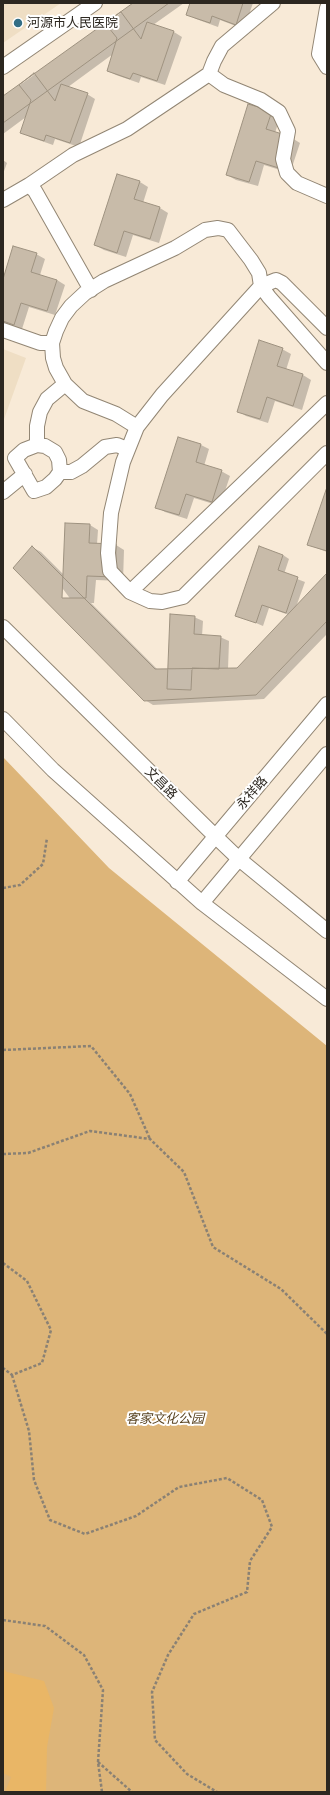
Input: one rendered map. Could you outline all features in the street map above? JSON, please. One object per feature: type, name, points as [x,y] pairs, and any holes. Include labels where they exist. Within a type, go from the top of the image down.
[{"type":"street","points":[[3,67],[95,3]]},
{"type":"street","points":[[3,200],[29,185],[73,155],[126,129],[209,74],[222,46],[273,3]]},
{"type":"street","points":[[327,8],[319,54],[327,67]]},
{"type":"street","points":[[209,74],[224,85],[261,100],[279,112],[288,131],[283,159],[287,173],[297,183],[327,196]]},
{"type":"street","points":[[29,185],[42,200],[91,290]]},
{"type":"street","points":[[137,427],[116,414],[82,401],[65,384],[56,368],[53,358],[52,343],[62,318],[71,306],[91,290],[137,265],[175,248],[205,230],[218,228],[228,230],[259,273],[261,286],[269,297],[327,363]]},
{"type":"street","points":[[327,328],[282,283],[276,280],[261,286],[162,395],[137,427],[123,462],[111,513],[108,553],[110,571],[130,592],[150,602],[162,602],[183,597],[327,453]]},
{"type":"street","points":[[3,330],[40,343],[52,343]]},
{"type":"street","points":[[37,445],[37,426],[40,412],[47,399],[65,384]]},
{"type":"street","points":[[130,592],[327,403]]},
{"type":"street","points":[[37,445],[45,446],[55,452],[60,472],[46,487],[34,491],[15,458],[24,450],[37,445]]},
{"type":"street","points":[[60,472],[71,472],[82,466],[105,447],[117,445],[128,449]]},
{"type":"street","points":[[3,492],[25,474]]},
{"type":"street","name":"文昌路","points":[[3,628],[239,859],[327,931]]},
{"type":"street","name":"永祥路","points":[[177,882],[327,704]]},
{"type":"street","points":[[3,720],[52,770],[177,882],[327,999]]},
{"type":"street","points":[[202,903],[327,754]]},
{"type":"path","points":[[3,888],[20,885],[43,864],[47,838]]},
{"type":"path","points":[[3,1050],[91,1046],[130,1094],[150,1139],[184,1172],[213,1247],[281,1290],[327,1334]]},
{"type":"path","points":[[3,1154],[28,1154],[90,1132],[150,1139]]},
{"type":"path","points":[[3,1263],[27,1281],[51,1330],[42,1363],[12,1376]]},
{"type":"path","points":[[3,1368],[12,1376],[29,1431],[34,1480],[50,1520],[85,1534],[136,1516],[179,1487],[227,1478],[262,1500],[272,1526],[250,1561],[247,1592],[194,1614],[168,1655],[152,1692],[155,1740],[187,1774],[217,1792]]},
{"type":"path","points":[[3,1620],[45,1626],[84,1655],[103,1690],[98,1762],[102,1792]]},
{"type":"path","points":[[98,1762],[132,1792]]},
{"type":"shaded area","name":"河源市人民医院","points":[[3,3],[61,3],[3,43]]},
{"type":"shaded area","points":[[3,349],[26,358],[3,422]]},
{"type":"shaded area","points":[[3,1668],[7,1672],[44,1681],[54,1708],[47,1747],[46,1792],[5,1792],[11,1777],[3,1773]]},
{"type":"green space","name":"客家文化公园","points":[[3,757],[109,868],[327,1046],[327,1792],[3,1792]]},
{"type":"building","points":[[133,3],[169,3],[3,123],[3,96]]},
{"type":"building","points":[[190,3],[243,3],[236,25],[212,16],[210,23],[186,15]]},
{"type":"building","points":[[121,12],[141,39],[147,22],[174,31],[157,81],[133,73],[130,79],[107,71],[117,38],[105,23]]},
{"type":"building","points":[[34,73],[55,101],[61,84],[88,93],[70,143],[46,135],[44,141],[20,133],[31,100],[19,85]]},
{"type":"building","points":[[248,104],[272,111],[266,129],[292,137],[282,169],[256,161],[249,182],[226,175]]},
{"type":"building","points":[[117,174],[140,181],[134,199],[160,207],[150,239],[124,231],[117,253],[94,245]]},
{"type":"building","points":[[13,246],[37,253],[31,272],[57,280],[47,311],[21,303],[14,325],[3,321],[3,279]]},
{"type":"building","points":[[259,340],[283,348],[277,366],[303,374],[293,406],[267,397],[260,419],[237,412]]},
{"type":"building","points":[[178,437],[201,444],[196,462],[222,470],[212,502],[186,494],[179,515],[155,508]]},
{"type":"building","points":[[327,487],[327,551],[307,545]]},
{"type":"building","points":[[65,523],[90,524],[89,543],[116,544],[115,577],[87,576],[86,598],[62,598]]},
{"type":"building","points":[[32,546],[155,669],[237,668],[327,573],[327,621],[256,695],[144,701],[13,568]]},
{"type":"building","points":[[259,546],[283,555],[278,570],[298,577],[286,613],[262,605],[256,623],[235,616]]},
{"type":"building","points":[[170,614],[195,616],[194,634],[221,636],[219,669],[192,668],[191,690],[167,689]]},
{"type":"place","name":"河源市人民医院","points":[[18,23]]}]
